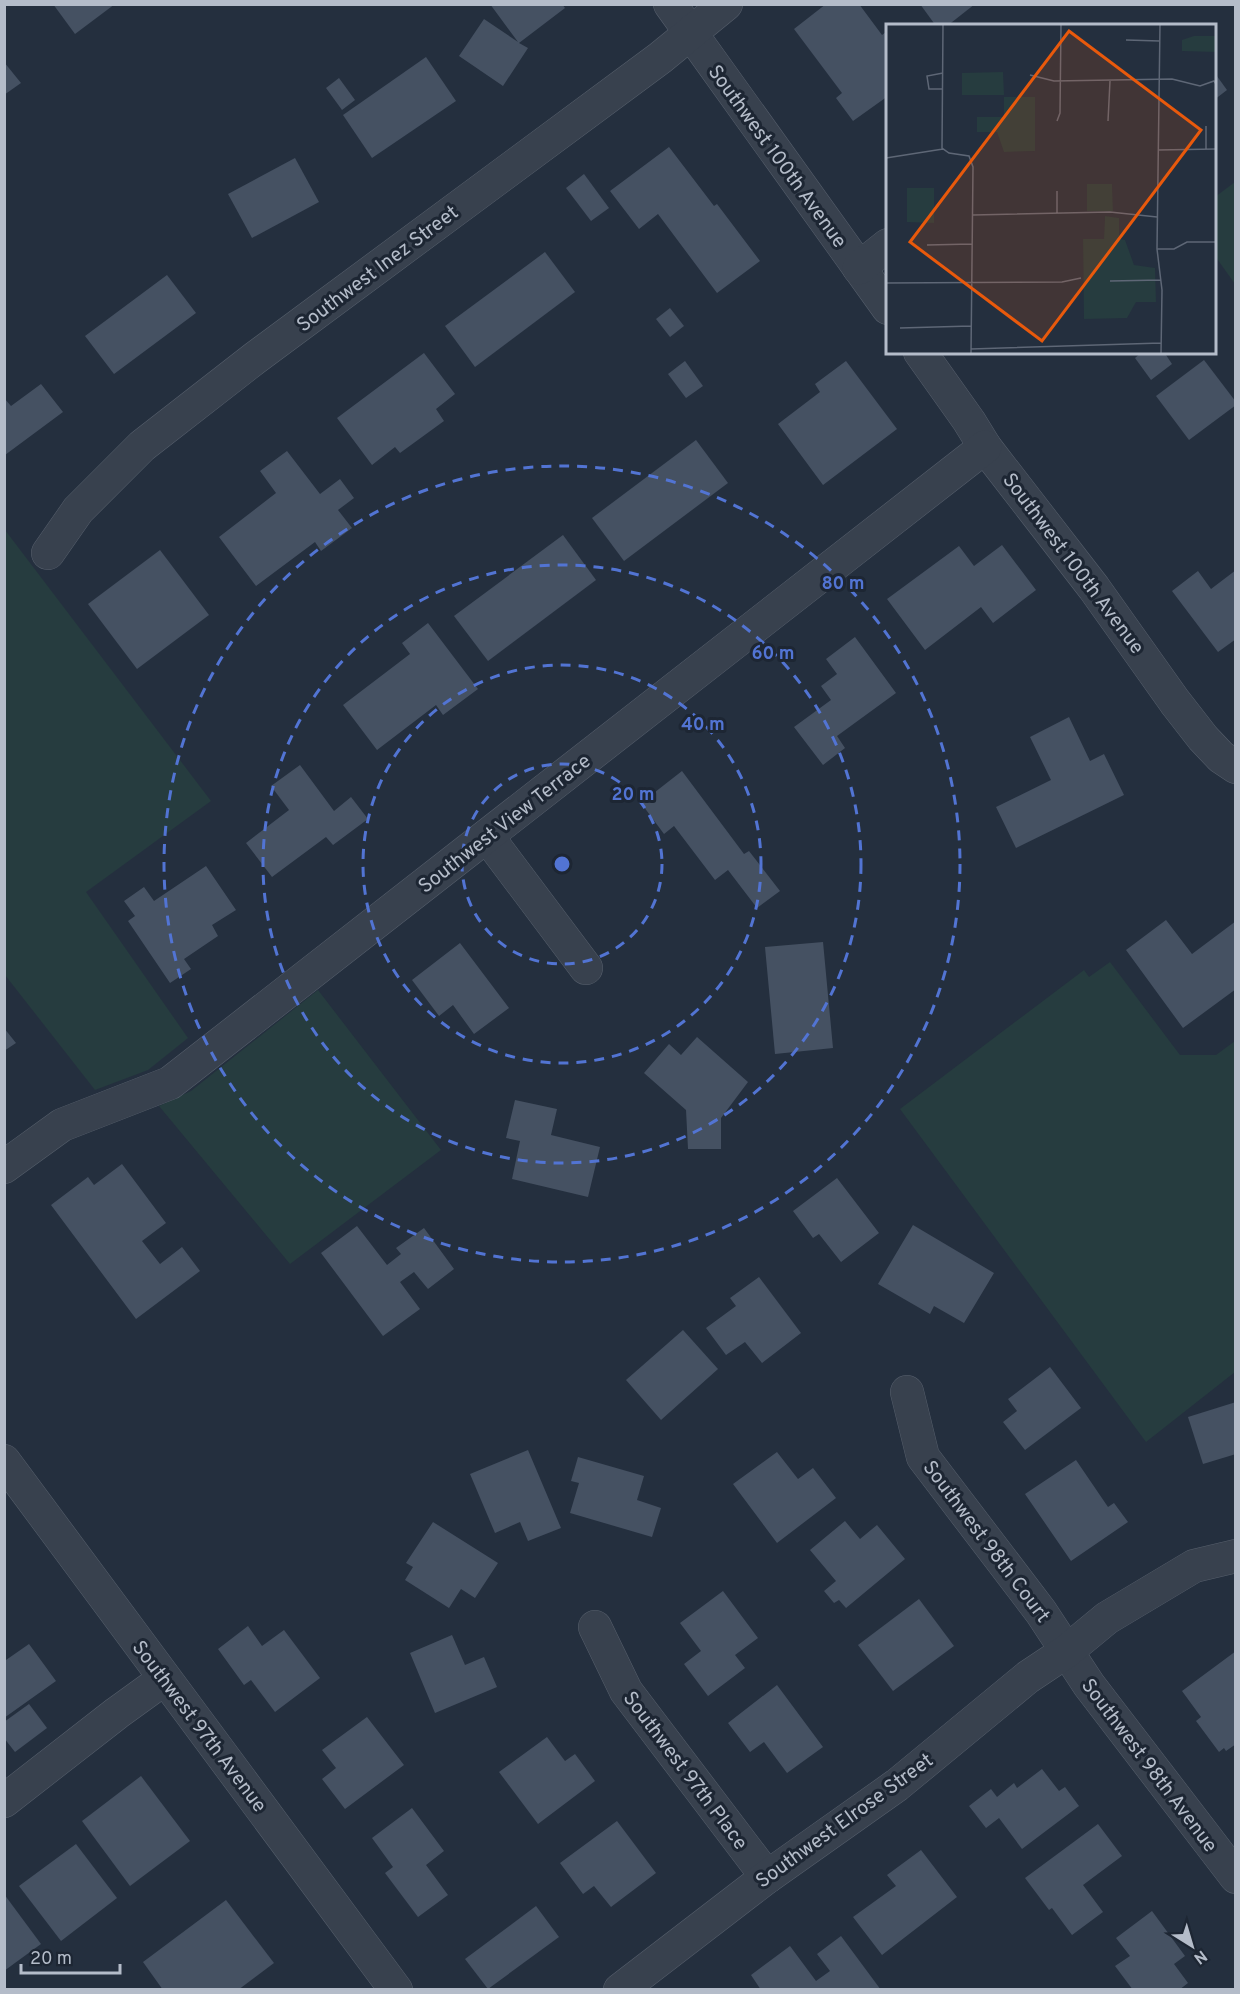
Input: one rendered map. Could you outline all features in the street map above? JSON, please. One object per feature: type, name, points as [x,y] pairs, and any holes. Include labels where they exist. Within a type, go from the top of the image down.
[{"type":"street","name":"Southwest 100th Avenue","points":[[670,4],[886,305]]},
{"type":"street","name":"Southwest Inez Street","points":[[48,553],[78,510],[141,446],[255,358],[660,58],[726,4]]},
{"type":"street","points":[[859,268],[886,247]]},
{"type":"street","name":"Southwest 100th Avenue","points":[[921,354],[986,447],[1094,588],[1203,738],[1221,757],[1236,767]]},
{"type":"street","name":"Southwest View Terrace","points":[[4,1167],[62,1125],[170,1083],[986,447]]},
{"type":"street","points":[[487,836],[586,968]]},
{"type":"street","name":"Southwest 98th Court","points":[[908,1392],[923,1457],[1041,1612],[1067,1651]]},
{"type":"street","name":"Southwest 97th Avenue","points":[[4,1461],[396,1989]]},
{"type":"street","name":"Southwest Elrose Street","points":[[620,1989],[767,1877],[897,1785],[1028,1677],[1067,1651],[1107,1618],[1194,1566],[1236,1556]]},
{"type":"street","name":"Southwest 97th Place","points":[[595,1627],[626,1691],[767,1877]]},
{"type":"street","name":"Southwest 98th Avenue","points":[[1067,1651],[1089,1685],[1236,1877]]},
{"type":"street","points":[[4,1801],[164,1679]]},
{"type":"green space","points":[[1235,182],[1235,284],[1216,257],[1216,196]]},
{"type":"green space","points":[[5,530],[211,801],[86,892],[188,1038],[148,1070],[95,1090],[5,975]]},
{"type":"green space","points":[[1110,962],[1180,1055],[1216,1055],[1235,1041],[1235,1372],[1146,1442],[900,1109],[1084,970],[1089,977]]},
{"type":"green space","points":[[318,990],[441,1150],[290,1264],[159,1106],[191,1091]]},
{"type":"building","points":[[53,4],[115,4],[75,34]]},
{"type":"building","points":[[490,4],[562,4],[565,8],[519,43],[528,48],[503,86],[459,56],[484,19],[518,42]]},
{"type":"building","points":[[826,4],[859,4],[882,35],[886,32],[886,97],[853,121],[836,98],[842,93],[794,29]]},
{"type":"building","points":[[920,4],[975,4],[950,24],[935,24]]},
{"type":"building","points":[[426,57],[456,101],[372,158],[343,115]]},
{"type":"building","points":[[4,62],[21,83],[4,95]]},
{"type":"building","points":[[1216,75],[1227,90],[1216,98]]},
{"type":"building","points":[[339,78],[355,100],[342,110],[326,88]]},
{"type":"building","points":[[669,147],[714,206],[717,204],[760,261],[717,293],[658,214],[639,229],[610,191]]},
{"type":"building","points":[[295,158],[319,202],[252,238],[228,194]]},
{"type":"building","points":[[584,174],[609,208],[591,221],[566,188]]},
{"type":"building","points":[[545,252],[575,292],[475,367],[445,326]]},
{"type":"building","points":[[167,275],[196,313],[114,374],[85,336]]},
{"type":"building","points":[[670,308],[684,326],[670,337],[656,319]]},
{"type":"building","points":[[424,353],[455,394],[436,409],[444,421],[400,453],[395,447],[372,465],[337,418]]},
{"type":"building","points":[[1140,354],[1165,354],[1172,364],[1151,380],[1135,358]]},
{"type":"building","points":[[1204,360],[1236,405],[1189,440],[1156,396]]},
{"type":"building","points":[[685,361],[703,386],[686,398],[668,374]]},
{"type":"building","points":[[846,361],[897,429],[823,485],[778,424],[820,392],[815,384]]},
{"type":"building","points":[[41,384],[63,412],[5,455],[4,398],[11,406]]},
{"type":"building","points":[[696,440],[728,483],[624,561],[592,518]]},
{"type":"building","points":[[287,451],[320,494],[340,479],[354,498],[338,510],[352,528],[321,551],[315,542],[256,586],[219,537],[276,493],[260,471]]},
{"type":"building","points":[[563,535],[596,580],[488,661],[454,616]]},
{"type":"building","points":[[1002,545],[1036,590],[993,623],[981,607],[925,650],[887,599],[959,546],[974,566]]},
{"type":"building","points":[[160,550],[209,615],[137,669],[88,604]]},
{"type":"building","points":[[1236,570],[1236,639],[1218,652],[1172,591],[1198,571],[1211,589]]},
{"type":"building","points":[[428,623],[478,689],[443,715],[436,705],[377,750],[343,705],[410,654],[402,643]]},
{"type":"building","points":[[855,637],[896,693],[837,736],[845,748],[823,765],[794,727],[831,700],[821,686],[837,674],[826,659]]},
{"type":"building","points":[[1069,717],[1090,761],[1104,754],[1124,795],[1016,848],[996,807],[1051,780],[1030,737]]},
{"type":"building","points":[[300,765],[334,811],[351,797],[368,819],[333,845],[326,837],[272,877],[246,843],[289,810],[271,786]]},
{"type":"building","points":[[682,771],[744,854],[749,851],[780,891],[757,908],[728,870],[715,880],[674,826],[664,834],[641,803]]},
{"type":"building","points":[[206,866],[236,910],[212,925],[218,936],[184,959],[191,969],[170,983],[128,921],[135,916],[124,901],[144,887],[154,901]]},
{"type":"building","points":[[1166,920],[1192,954],[1236,921],[1236,989],[1183,1028],[1126,950]]},
{"type":"building","points":[[823,942],[833,1048],[775,1054],[765,947]]},
{"type":"building","points":[[460,943],[509,1008],[474,1034],[453,1005],[439,1016],[412,980]]},
{"type":"building","points":[[4,1028],[16,1043],[4,1051]]},
{"type":"building","points":[[697,1037],[748,1082],[721,1118],[721,1149],[688,1149],[686,1110],[644,1073],[669,1044],[681,1055]]},
{"type":"building","points":[[515,1100],[557,1109],[551,1135],[600,1147],[588,1197],[512,1179],[520,1141],[506,1138]]},
{"type":"building","points":[[122,1164],[166,1223],[142,1241],[160,1264],[182,1247],[200,1271],[136,1319],[51,1205],[88,1177],[94,1185]]},
{"type":"building","points":[[837,1178],[879,1233],[841,1262],[819,1234],[813,1238],[793,1211]]},
{"type":"building","points":[[913,1225],[994,1273],[964,1323],[934,1306],[930,1314],[878,1284]]},
{"type":"building","points":[[357,1226],[387,1265],[401,1254],[396,1248],[424,1228],[454,1269],[428,1289],[414,1272],[400,1282],[420,1309],[383,1336],[321,1253]]},
{"type":"building","points":[[759,1277],[801,1333],[762,1363],[745,1342],[726,1355],[706,1328],[736,1306],[730,1298]]},
{"type":"building","points":[[683,1330],[718,1369],[661,1420],[626,1380]]},
{"type":"building","points":[[1050,1367],[1081,1408],[1025,1450],[1003,1422],[1017,1411],[1008,1399]]},
{"type":"building","points":[[1236,1402],[1236,1454],[1203,1464],[1188,1417]]},
{"type":"building","points":[[528,1450],[561,1528],[528,1541],[520,1522],[495,1533],[470,1474]]},
{"type":"building","points":[[777,1452],[798,1479],[813,1468],[836,1498],[777,1543],[733,1484]]},
{"type":"building","points":[[578,1457],[644,1476],[637,1500],[661,1508],[652,1537],[570,1513],[579,1483],[571,1481]]},
{"type":"building","points":[[1076,1460],[1108,1507],[1114,1503],[1128,1522],[1071,1561],[1025,1494]]},
{"type":"building","points":[[845,1521],[860,1539],[877,1525],[905,1559],[846,1608],[839,1600],[834,1603],[824,1591],[836,1581],[810,1550]]},
{"type":"building","points":[[433,1522],[498,1563],[475,1598],[461,1589],[449,1608],[405,1580],[413,1567],[406,1563]]},
{"type":"building","points":[[723,1591],[758,1638],[735,1655],[745,1668],[708,1696],[684,1664],[701,1651],[680,1623]]},
{"type":"building","points":[[919,1599],[954,1646],[893,1691],[858,1645]]},
{"type":"building","points":[[248,1626],[262,1646],[284,1630],[320,1678],[275,1712],[251,1680],[244,1685],[218,1649]]},
{"type":"building","points":[[452,1635],[465,1665],[484,1657],[497,1687],[435,1713],[410,1653]]},
{"type":"building","points":[[29,1644],[56,1681],[4,1718],[4,1658],[6,1660]]},
{"type":"building","points":[[1236,1651],[1236,1744],[1226,1751],[1224,1748],[1219,1752],[1196,1721],[1201,1717],[1182,1691]]},
{"type":"building","points":[[777,1685],[823,1747],[787,1773],[764,1742],[750,1752],[728,1723]]},
{"type":"building","points":[[29,1704],[47,1728],[15,1752],[4,1738],[4,1722]]},
{"type":"building","points":[[367,1717],[404,1765],[345,1809],[322,1779],[336,1768],[322,1750]]},
{"type":"building","points":[[547,1737],[565,1761],[575,1754],[595,1781],[538,1824],[499,1772]]},
{"type":"building","points":[[1042,1769],[1059,1791],[1065,1787],[1079,1806],[1022,1849],[999,1818],[986,1828],[969,1806],[991,1789],[997,1797],[1014,1783],[1017,1788]]},
{"type":"building","points":[[141,1776],[190,1841],[130,1886],[82,1821]]},
{"type":"building","points":[[412,1808],[444,1851],[426,1865],[448,1895],[418,1917],[385,1873],[393,1867],[372,1838]]},
{"type":"building","points":[[617,1821],[656,1873],[611,1907],[594,1886],[583,1894],[560,1863]]},
{"type":"building","points":[[1098,1824],[1122,1856],[1083,1885],[1103,1912],[1072,1935],[1052,1908],[1049,1910],[1025,1878]]},
{"type":"building","points":[[76,1844],[117,1898],[61,1941],[19,1886]]},
{"type":"building","points":[[921,1850],[957,1897],[882,1955],[853,1917],[896,1886],[887,1875]]},
{"type":"building","points":[[4,1894],[41,1944],[4,1971]]},
{"type":"building","points":[[226,1900],[274,1963],[238,1990],[163,1990],[143,1962]]},
{"type":"building","points":[[536,1906],[559,1937],[488,1989],[465,1959]]},
{"type":"building","points":[[1152,1911],[1185,1956],[1174,1964],[1188,1983],[1179,1990],[1133,1990],[1115,1966],[1130,1956],[1116,1938]]},
{"type":"building","points":[[841,1936],[881,1990],[761,1990],[751,1975],[790,1946],[816,1981],[830,1971],[817,1954]]}]
